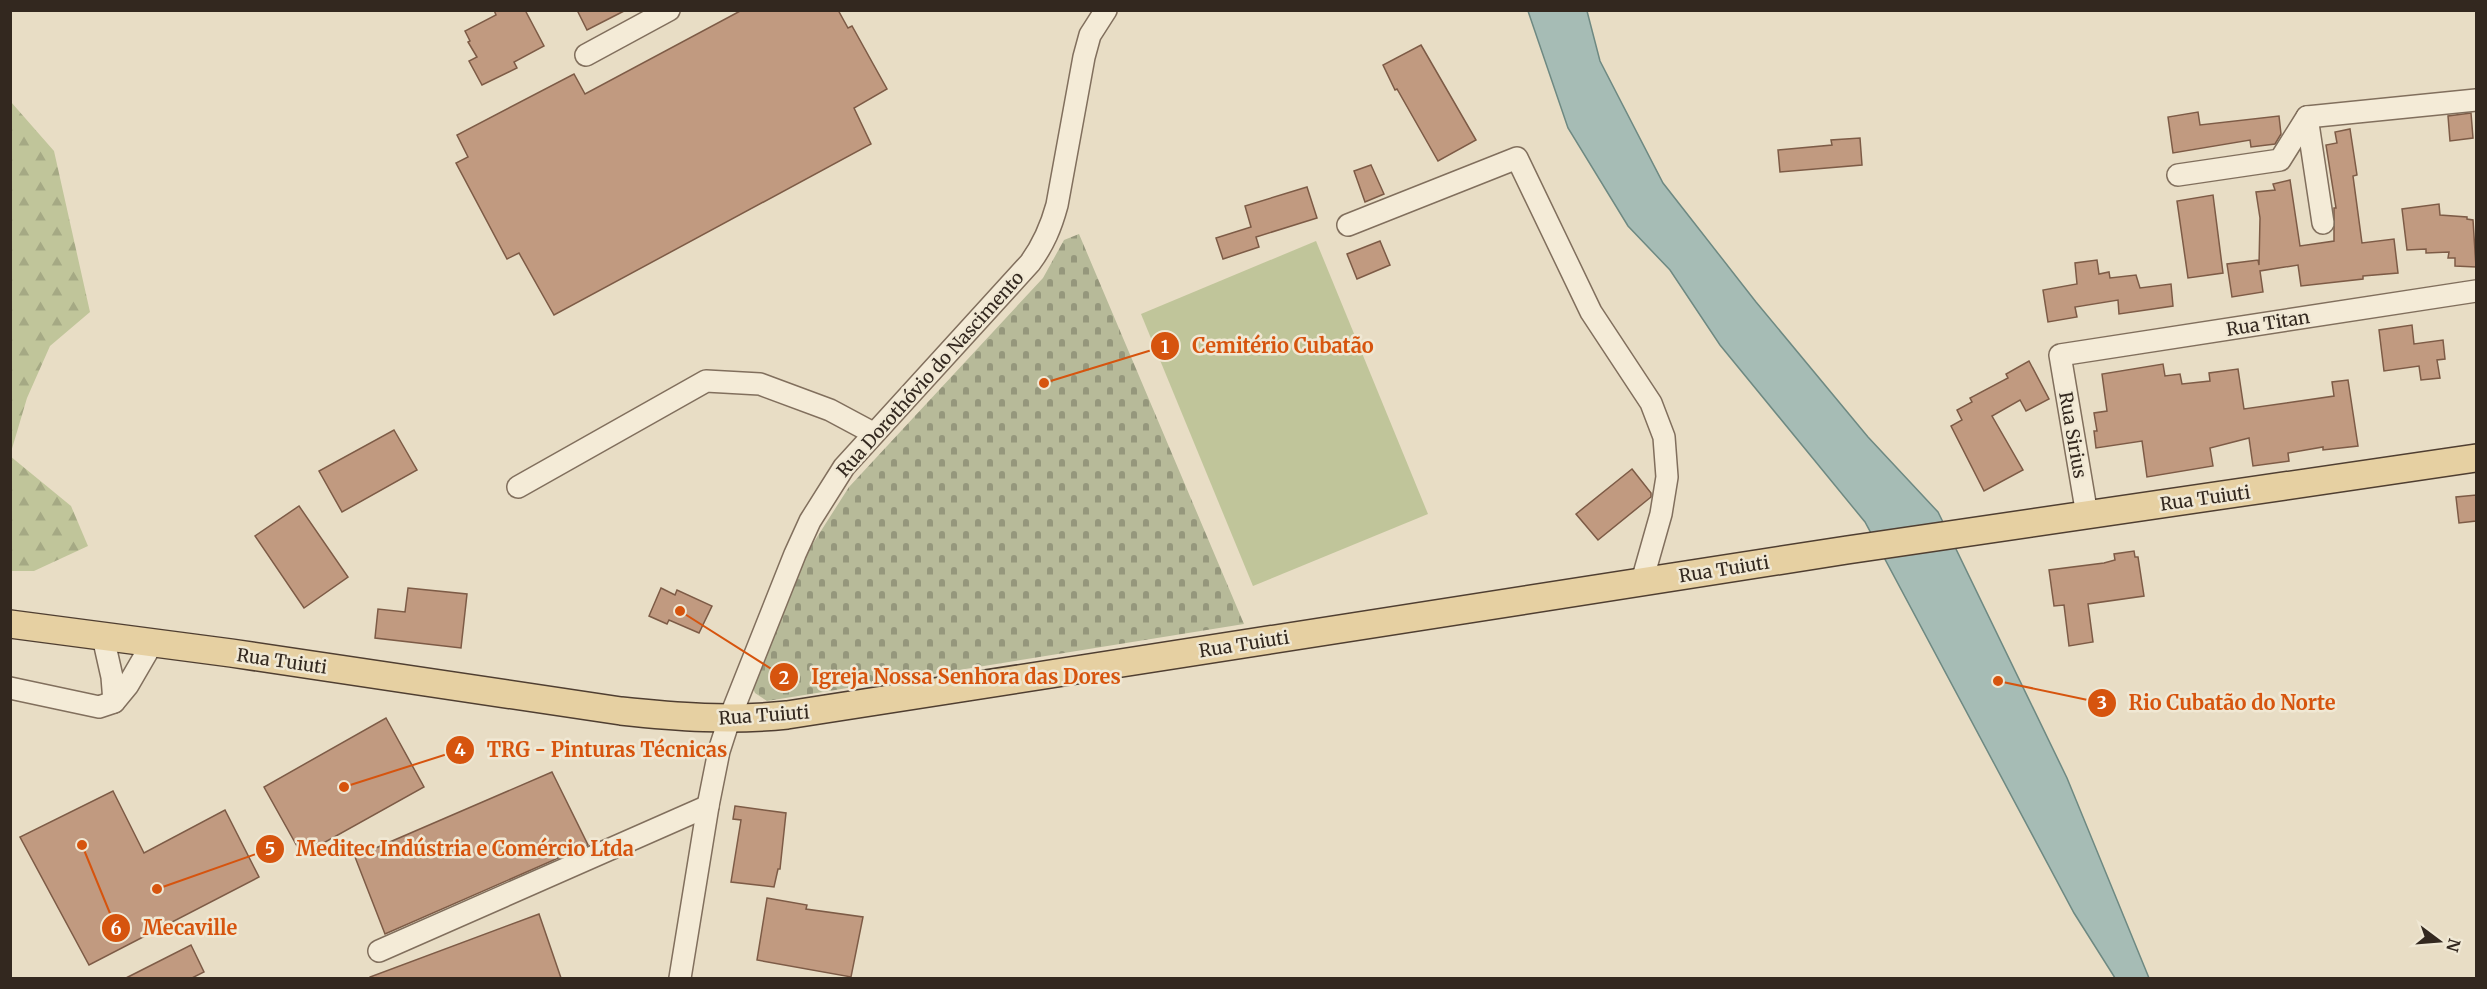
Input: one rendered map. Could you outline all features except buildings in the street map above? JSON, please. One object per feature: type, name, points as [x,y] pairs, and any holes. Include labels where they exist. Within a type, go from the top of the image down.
[{"type":"main road","name":"Rua Tuiuti","points":[[10,624],[153,642],[621,711],[729,720],[787,716],[1642,581],[2476,458]]},
{"type":"street","points":[[586,56],[669,10]]},
{"type":"street","name":"Rua Dorothóvio do Nascimento","points":[[680,978],[708,806],[729,720],[795,554],[810,522],[844,467],[1043,246],[1057,205],[1087,46],[1090,35],[1106,10]]},
{"type":"street","points":[[2307,117],[2476,100]]},
{"type":"street","points":[[2178,175],[2280,160],[2307,117]]},
{"type":"street","points":[[2307,117],[2322,223]]},
{"type":"street","points":[[1348,225],[1517,158],[1591,312],[1651,403],[1664,437],[1667,477],[1661,514],[1642,581]]},
{"type":"street","name":"Rua Titan","points":[[2060,355],[2476,291]]},
{"type":"street","name":"Rua Sirius","points":[[2060,355],[2087,515]]},
{"type":"street","points":[[518,487],[706,381],[760,384],[830,410],[873,433]]},
{"type":"street","points":[[103,637],[112,677],[114,702]]},
{"type":"street","points":[[10,688],[99,707],[114,702],[128,685],[153,642]]},
{"type":"street","points":[[379,951],[708,806]]},
{"type":"green space","points":[[11,102],[54,151],[90,312],[50,346],[27,398],[11,452]]},
{"type":"green space","points":[[1079,234],[1244,624],[767,701],[755,693],[749,679],[803,559],[849,487],[1043,278],[1064,240]]},
{"type":"green space","points":[[1316,241],[1428,514],[1253,586],[1141,314]]},
{"type":"green space","points":[[10,456],[71,506],[88,546],[34,571],[11,571]]},
{"type":"water","points":[[1528,11],[1587,11],[1600,61],[1663,183],[1756,302],[1868,437],[1938,512],[2067,778],[2149,978],[2115,978],[2074,913],[1865,522],[1720,345],[1670,270],[1628,226],[1568,128]]},
{"type":"place","name":"Cemitério Cubatão","points":[[1044,383]]},
{"type":"place","name":"Igreja Nossa Senhora das Dores","points":[[680,611]]},
{"type":"place","name":"Rio Cubatão do Norte","points":[[1998,681]]},
{"type":"place","name":"TRG - Pinturas Técnicas","points":[[344,787]]},
{"type":"place","name":"Mecaville","points":[[82,845]]},
{"type":"place","name":"Meditec Indústria e Comércio Ltda","points":[[157,889]]}]
